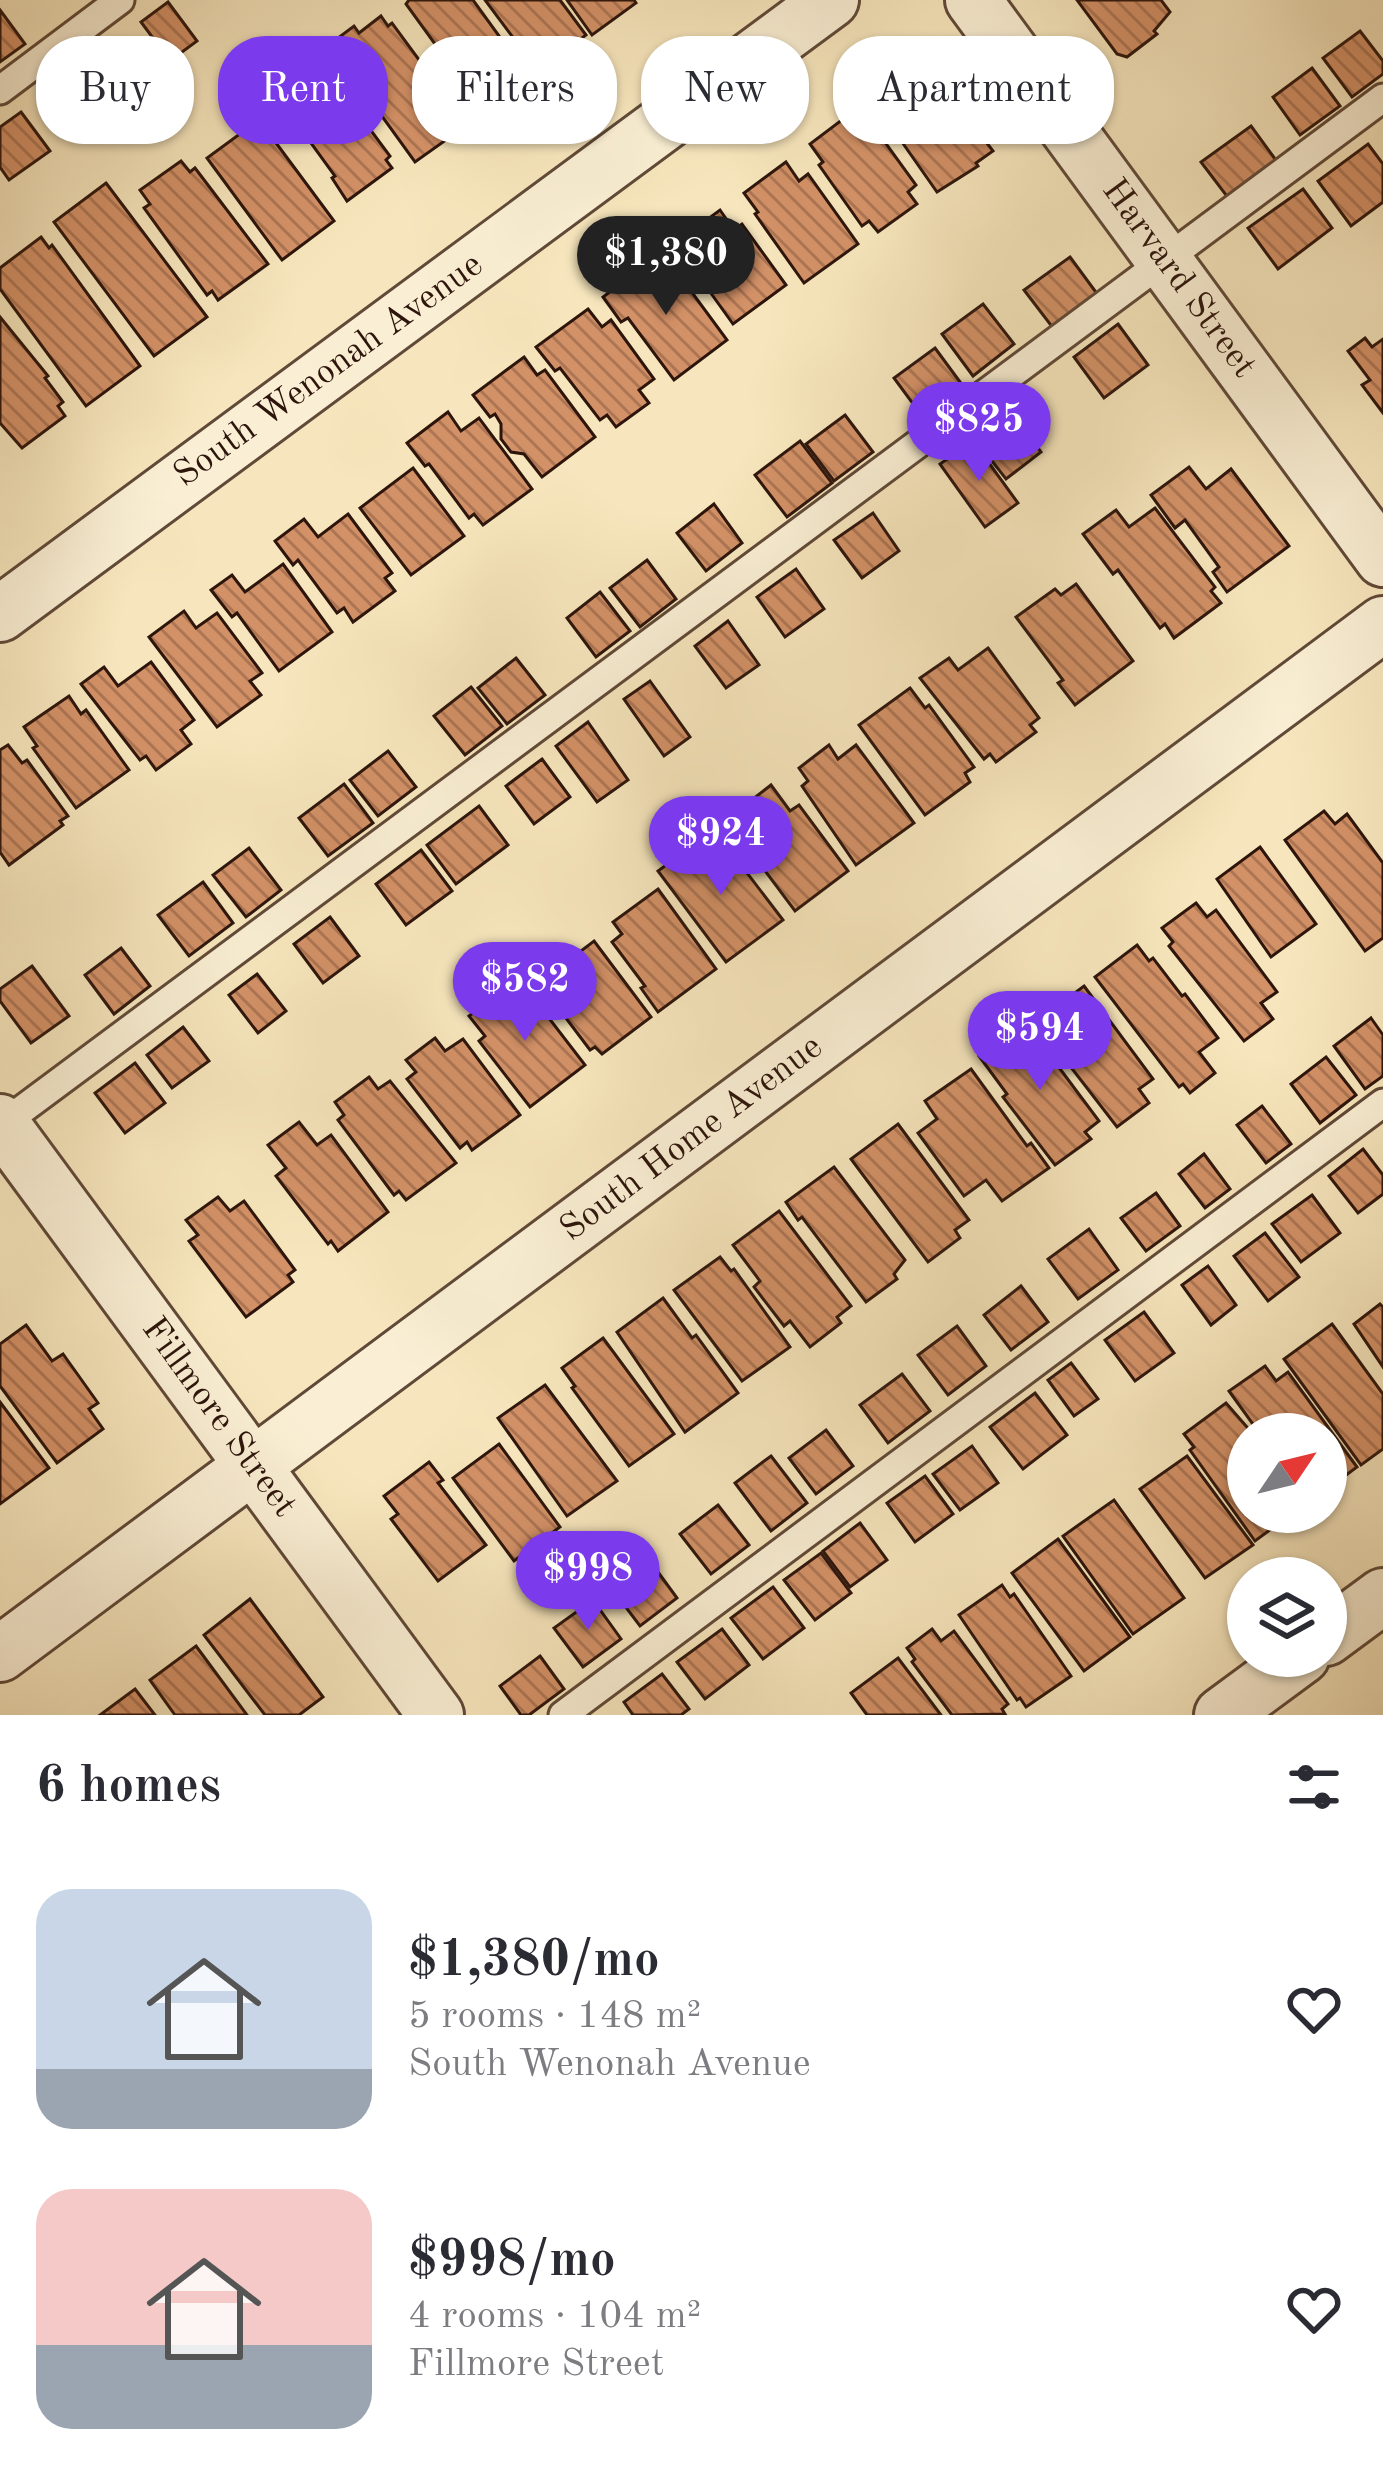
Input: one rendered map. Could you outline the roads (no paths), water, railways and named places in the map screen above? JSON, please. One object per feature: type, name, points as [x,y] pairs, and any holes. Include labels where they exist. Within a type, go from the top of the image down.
[{"type":"street","name":"South Wenonah Avenue","points":[[0,614],[831,0]]},
{"type":"street","name":"Harvard Street","points":[[973,0],[1383,559]]},
{"type":"street","name":"South Home Avenue","points":[[0,1654],[1383,624]]},
{"type":"street","name":"Fillmore Street","points":[[1,1124],[436,1715]]},
{"type":"street","points":[[1347,1623],[1383,1596]]},
{"type":"street","points":[[1222,1715],[1274,1677]]},
{"type":"lane","points":[[0,90],[120,0]]},
{"type":"lane","points":[[1,1124],[1383,98]]},
{"type":"lane","points":[[563,1715],[1383,1103]]}]
